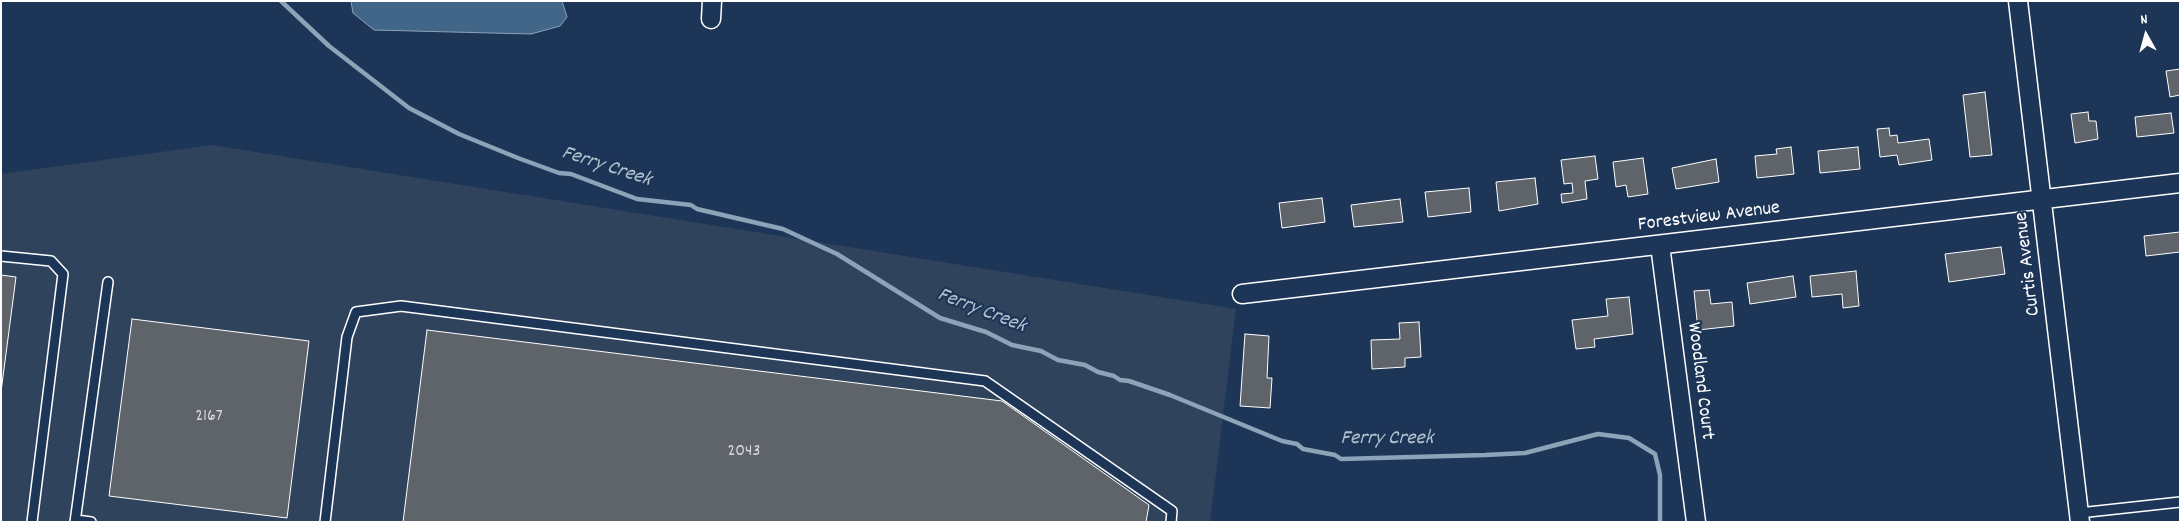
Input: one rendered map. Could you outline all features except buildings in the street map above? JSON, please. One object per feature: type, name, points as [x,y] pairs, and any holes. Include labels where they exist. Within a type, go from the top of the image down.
[{"type":"street","name":"Curtis Avenue","points":[[2018,1],[2080,517]]},
{"type":"street","name":"Forestview Avenue","points":[[1242,294],[2180,183]]},
{"type":"street","name":"Woodland Court","points":[[1660,245],[1696,522]]},
{"type":"lane","points":[[1,256],[50,261],[63,274],[32,522]]},
{"type":"lane","points":[[91,522],[75,521],[108,282]]},
{"type":"lane","points":[[325,522],[347,337],[356,312],[401,306],[985,381],[1172,511],[1171,522]]},
{"type":"lane","points":[[2080,517],[2180,502]]},
{"type":"shaded area","points":[[351,1],[562,1],[567,17],[560,26],[531,34],[374,30],[353,13]]},
{"type":"shaded area","points":[[212,145],[1236,309],[1210,522],[1,522],[1,174]]},
{"type":"waterway","name":"Ferry Creek","points":[[281,1],[329,46],[409,108],[459,134],[559,173],[571,174],[637,199],[691,205],[697,209],[783,229],[837,254],[940,318],[986,332],[1012,345],[1041,351],[1058,360],[1085,365],[1120,380],[1129,381],[1170,395],[1282,441],[1297,444],[1303,449],[1335,455],[1341,459],[1485,455],[1525,453],[1598,434],[1629,438],[1655,454],[1660,475],[1660,522]]}]
